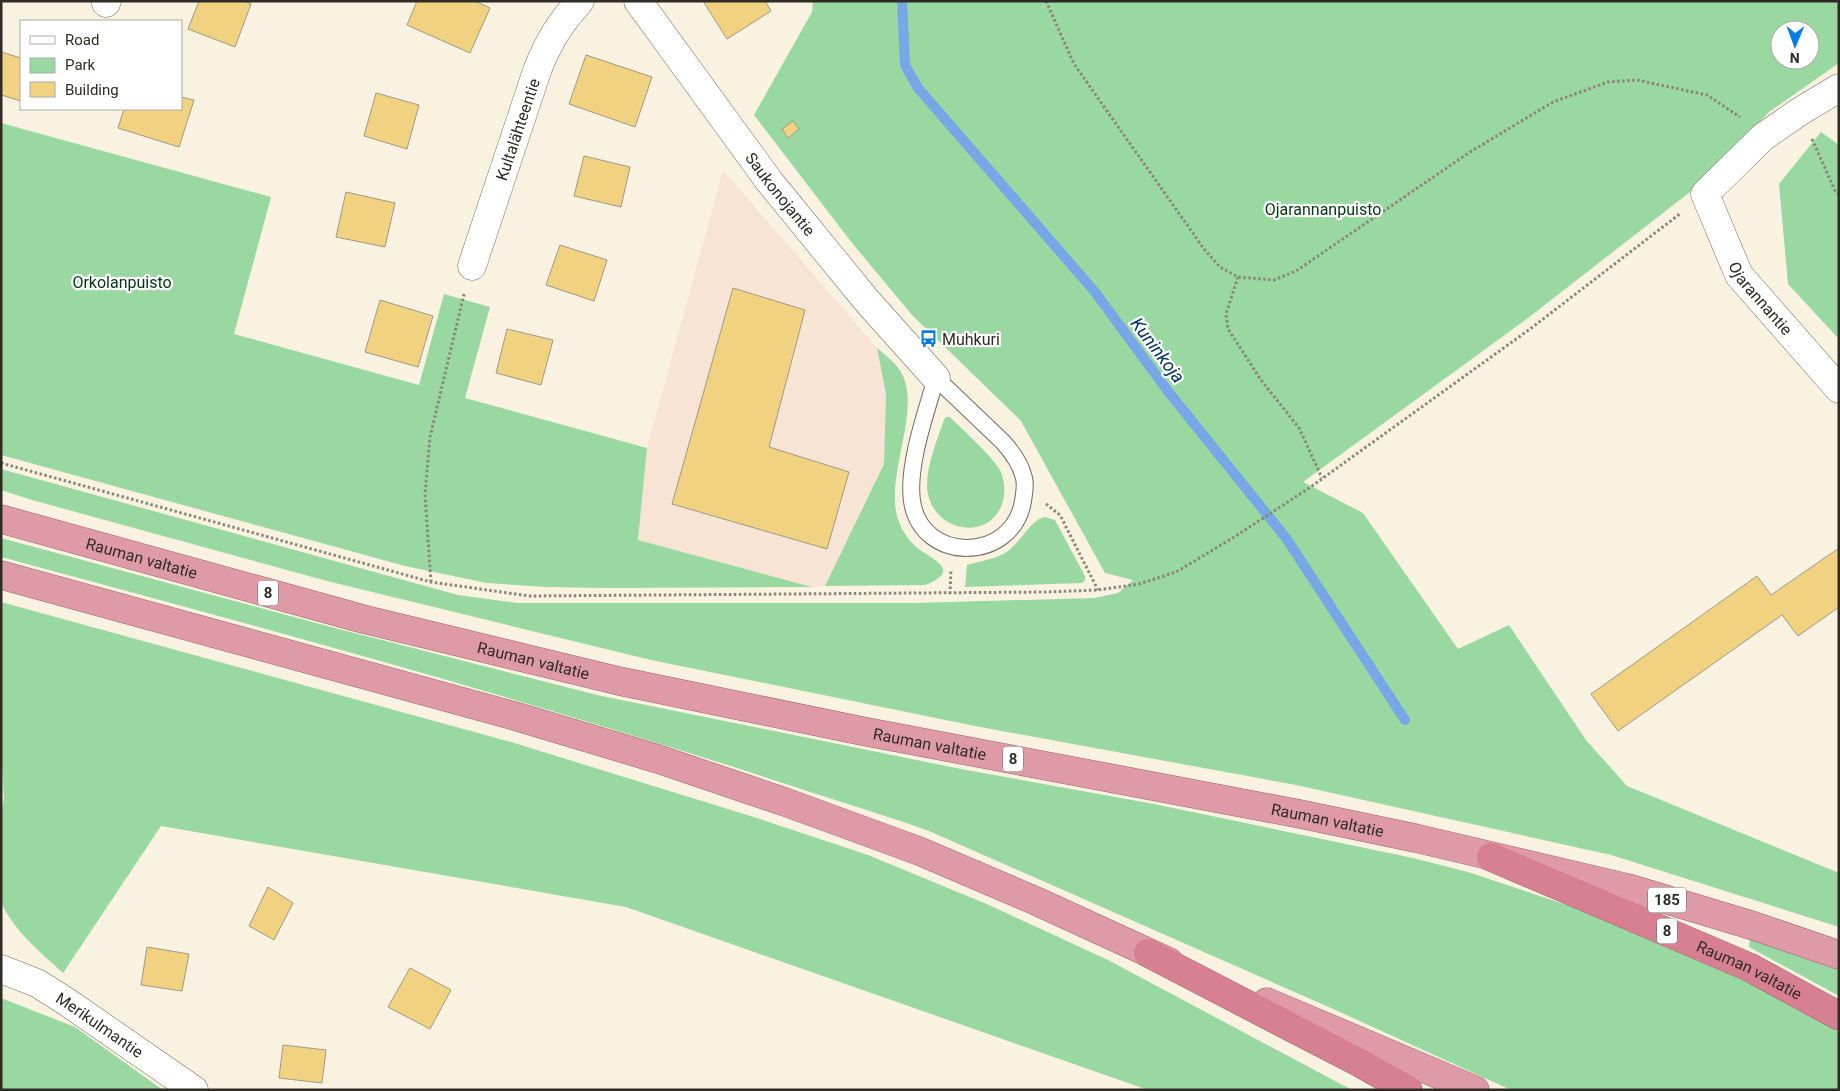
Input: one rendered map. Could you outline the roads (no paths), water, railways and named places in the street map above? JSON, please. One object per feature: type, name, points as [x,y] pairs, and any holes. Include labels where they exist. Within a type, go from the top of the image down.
[{"type":"highway","name":"Rauman valtatie","points":[[1,519],[363,619],[619,681],[806,720],[1300,814],[1415,838],[1491,857],[1749,967],[1839,1016]]},
{"type":"highway","points":[[1,575],[518,717],[658,759],[785,802],[919,851],[1036,901],[1148,953],[1475,1090]]},
{"type":"highway","name":"185","points":[[1491,857],[1628,888],[1754,926],[1839,955]]},
{"type":"highway","points":[[1148,953],[1360,1063],[1408,1090]]},
{"type":"street","name":"Kultalähteentie","points":[[472,266],[548,42],[563,20],[580,1]]},
{"type":"street","name":"Saukonojantie","points":[[638,1],[769,181],[867,300],[936,378]]},
{"type":"street","name":"Ojarannantie","points":[[1839,88],[1763,137],[1705,194],[1739,275],[1839,390]]},
{"type":"street","name":"Merikulmantie","points":[[1,969],[37,983],[194,1090]]},
{"type":"lane","points":[[936,378],[1003,442],[1019,465],[1024,477],[1025,488],[1022,508],[1016,522],[1005,534],[993,542],[980,547],[965,548],[942,543],[926,531],[914,511],[912,500],[913,474],[917,447],[936,378]]},
{"type":"waterway","name":"Kuninkoja","points":[[902,1],[905,65],[918,88],[1095,292],[1167,390],[1286,538],[1405,720]]},
{"type":"place","name":"Muhkuri","points":[[928,339]]},
{"type":"park label","name":"Ojarannanpuisto","points":[[1323,209]]},
{"type":"park label","name":"Orkolanpuisto","points":[[122,282]]}]
